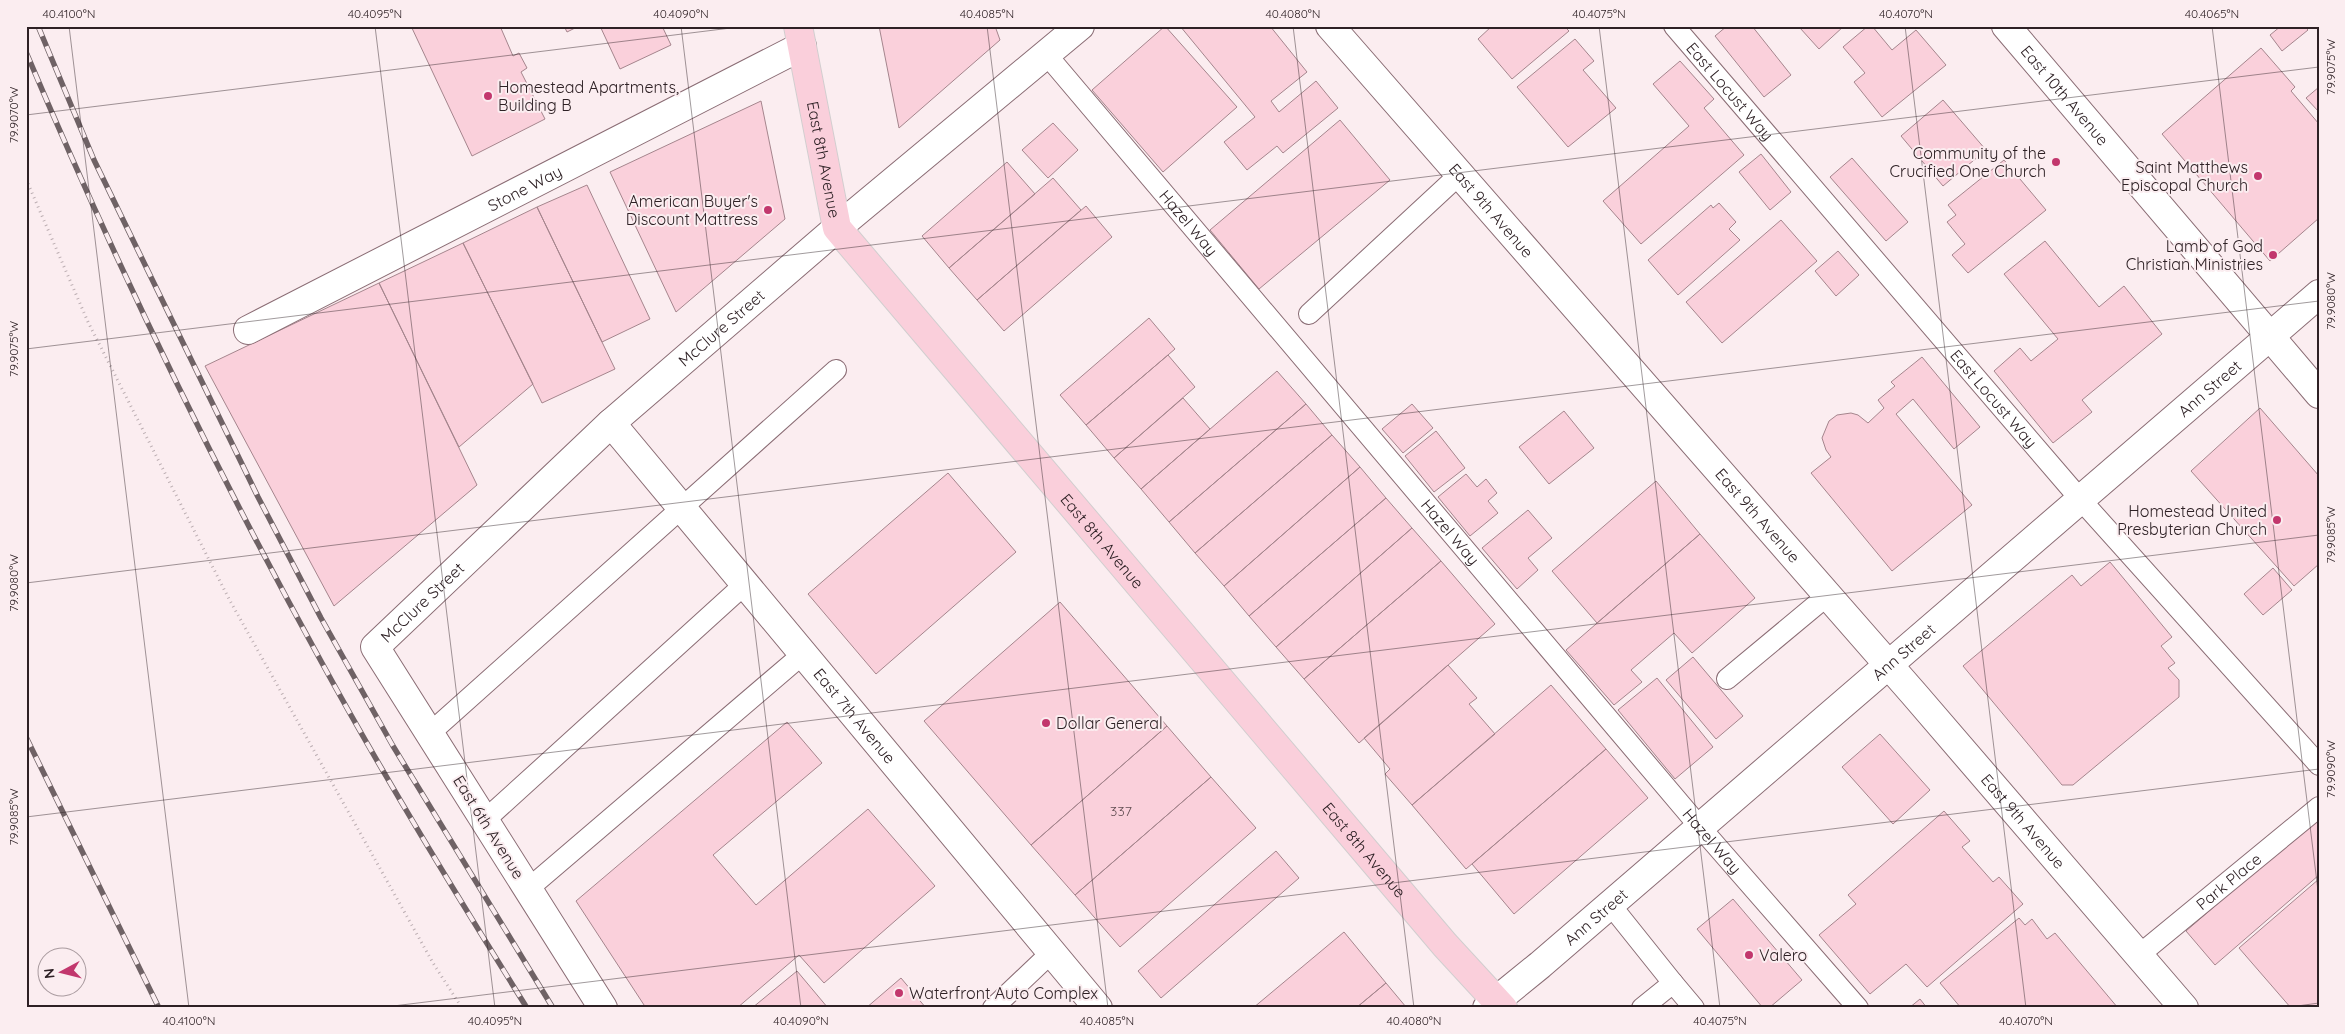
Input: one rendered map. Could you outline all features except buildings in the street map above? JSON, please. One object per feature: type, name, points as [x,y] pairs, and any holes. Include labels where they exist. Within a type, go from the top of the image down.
[{"type":"main road","name":"East 8th Avenue","points":[[800,36],[837,228],[1495,1005]]},
{"type":"street","name":"McClure Street","points":[[375,647],[611,424],[837,228],[1080,26]]},
{"type":"street","name":"East 9th Avenue","points":[[1330,26],[1828,595],[2184,1008]]},
{"type":"street","name":"East 10th Avenue","points":[[2006,26],[2319,394]]},
{"type":"street","name":"Stone Way","points":[[248,330],[800,36]]},
{"type":"street","name":"Ann Street","points":[[1495,1005],[1609,903],[2319,294]]},
{"type":"street","name":"East 7th Avenue","points":[[611,424],[1098,1008]]},
{"type":"street","name":"East 6th Avenue","points":[[375,647],[603,1008]]},
{"type":"lane","name":"East Locust Way","points":[[1674,26],[2080,499],[2319,765]]},
{"type":"lane","name":"Hazel Way","points":[[1046,54],[1699,826],[1858,1008]]},
{"type":"lane","points":[[1309,314],[1460,174]]},
{"type":"lane","points":[[430,733],[836,370]]},
{"type":"lane","points":[[484,820],[744,584]]},
{"type":"lane","points":[[1727,679],[1828,595]]},
{"type":"lane","points":[[528,889],[803,654]]},
{"type":"lane","name":"Park Place","points":[[2140,955],[2319,807]]},
{"type":"lane","points":[[1609,903],[1694,1008]]},
{"type":"lane","points":[[993,1008],[1052,952]]},
{"type":"lane","points":[[1642,1008],[1673,983]]},
{"type":"path","points":[[26,179],[88,322],[229,599],[433,963],[462,1008]]},
{"type":"railway","points":[[38,26],[94,160],[258,497],[321,618],[393,746],[553,1008]]},
{"type":"railway","points":[[26,52],[130,285],[242,513],[322,663],[396,794],[527,1008]]},
{"type":"railway","points":[[26,737],[159,1008]]},
{"type":"place","name":"Homestead Apartments, Building B","points":[[488,96]]},
{"type":"place","name":"Community of the Crucified One Church","points":[[2056,162]]},
{"type":"place","name":"Saint Matthews Episcopal Church","points":[[2258,176]]},
{"type":"place","name":"American Buyer's Discount Mattress","points":[[768,210]]},
{"type":"place","name":"Lamb of God Christian Ministries","points":[[2273,255]]},
{"type":"place","name":"Homestead United Presbyterian Church","points":[[2277,520]]},
{"type":"place","name":"Dollar General","points":[[1046,723]]},
{"type":"place","name":"Valero","points":[[1749,955]]},
{"type":"place","name":"Waterfront Auto Complex","points":[[899,993]]}]
